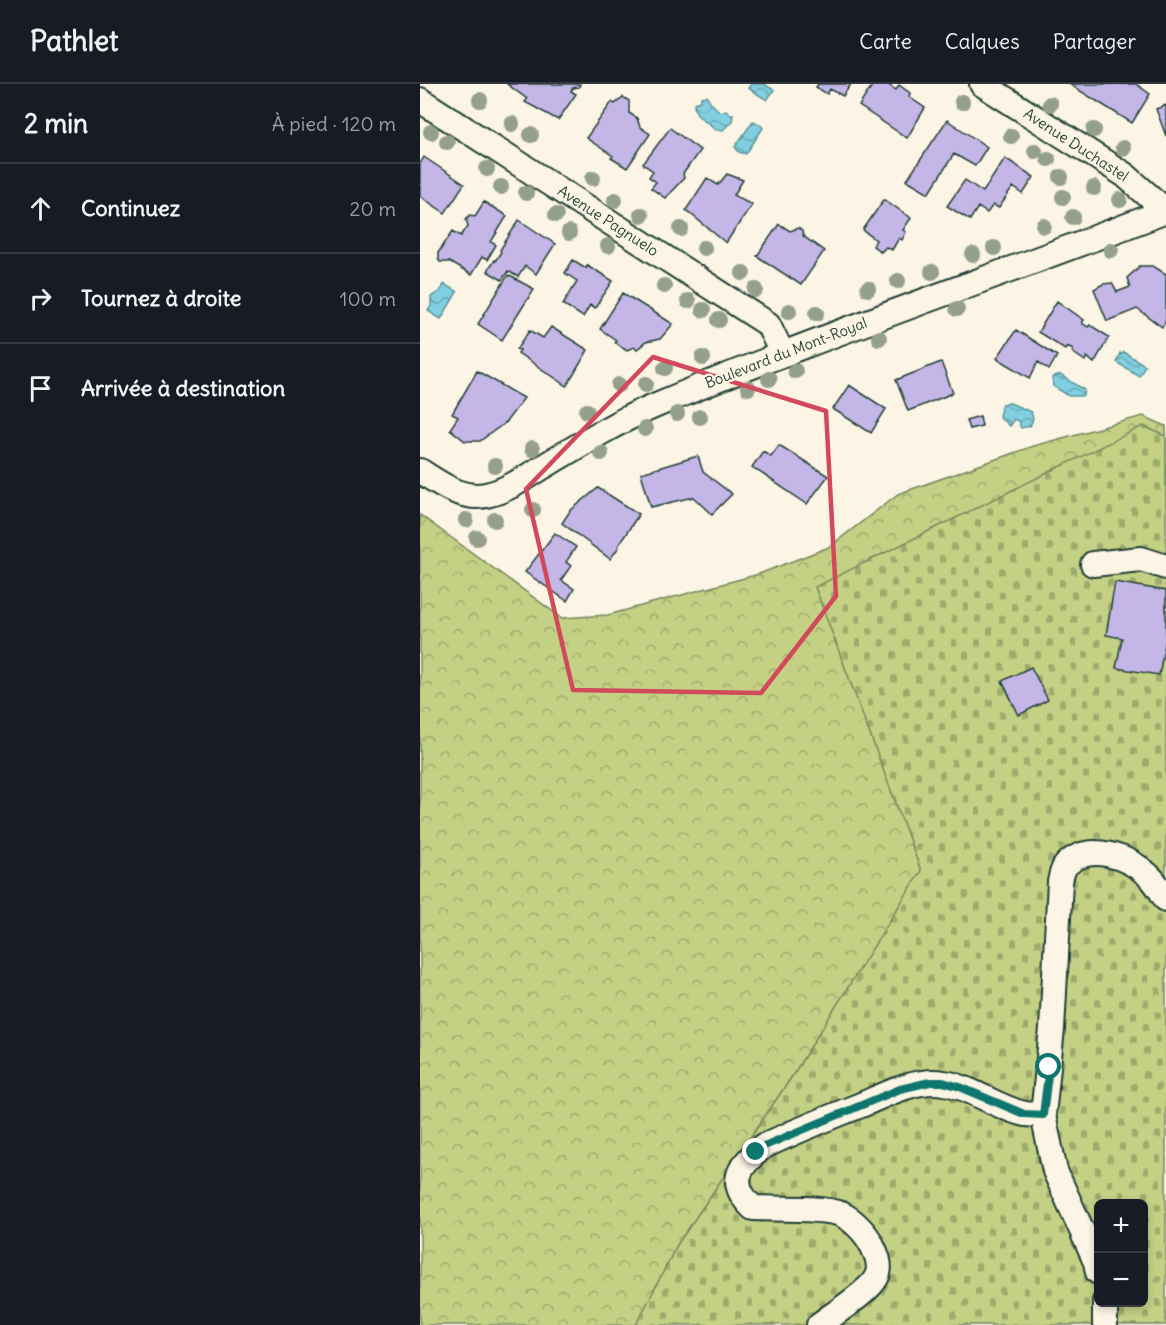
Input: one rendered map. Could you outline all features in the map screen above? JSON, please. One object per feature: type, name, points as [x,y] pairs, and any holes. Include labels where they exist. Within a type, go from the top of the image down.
[{"type":"street","name":"Avenue Duchastel","points":[[982,84],[1125,175],[1166,211]]},
{"type":"street","name":"Avenue Pagnuelo","points":[[420,100],[768,324],[782,353]]},
{"type":"street","name":"Boulevard du Mont-Royal","points":[[420,471],[447,488],[466,496],[489,495],[512,485],[613,425],[782,353],[1166,211]]},
{"type":"street","points":[[1093,564],[1141,559],[1166,567]]},
{"type":"street","points":[[1094,1258],[1055,1171],[1043,1115],[1053,1029],[1057,905],[1060,882],[1065,865],[1081,855],[1103,853],[1123,858],[1152,878],[1166,899]]},
{"type":"street","points":[[819,1325],[869,1286],[877,1277],[879,1270],[877,1255],[871,1241],[859,1227],[842,1215],[825,1211],[753,1208],[742,1197],[737,1187],[740,1171],[756,1152],[764,1146],[900,1089],[930,1082],[943,1082],[960,1087],[1024,1114],[1043,1115]]},
{"type":"street","points":[[1105,1307],[1105,1325]]},
{"type":"highlighted area","points":[[653,357],[826,411],[836,596],[761,693],[573,690],[526,489]]},
{"type":"green space","points":[[1143,416],[1166,426],[1166,514],[927,878],[751,1137],[659,1325],[420,1325],[420,515],[562,618],[608,615],[759,574],[829,547],[898,494],[1033,446]]},
{"type":"green space","points":[[1143,426],[1166,436],[1166,1325],[636,1325],[677,1245],[791,1078],[921,871],[815,587]]},
{"type":"water","points":[[751,84],[764,84],[774,90],[767,100],[748,88]]},
{"type":"water","points":[[707,96],[720,112],[726,110],[733,114],[732,121],[723,130],[715,129],[696,112],[694,103],[701,101],[701,97]]},
{"type":"water","points":[[753,121],[763,128],[746,154],[739,152],[735,147]]},
{"type":"water","points":[[444,284],[457,292],[441,319],[428,311],[431,306],[431,297],[440,291]]},
{"type":"water","points":[[1123,352],[1145,365],[1139,376],[1116,362],[1120,353],[1121,355]]},
{"type":"water","points":[[1060,375],[1085,390],[1084,396],[1069,396],[1053,386],[1052,378]]},
{"type":"water","points":[[1010,403],[1031,412],[1033,419],[1030,426],[1021,428],[1018,421],[1014,419],[1009,426],[999,416],[1002,404]]},
{"type":"building","points":[[507,84],[580,84],[571,91],[576,94],[558,120],[525,102],[527,99]]},
{"type":"building","points":[[818,84],[851,84],[843,96],[830,89],[827,94],[816,87]]},
{"type":"building","points":[[873,84],[887,84],[896,90],[899,85],[910,93],[909,97],[925,108],[907,138],[859,106]]},
{"type":"building","points":[[1069,84],[1136,84],[1150,94],[1132,123]]},
{"type":"building","points":[[623,97],[629,101],[629,113],[637,118],[640,127],[650,134],[627,168],[586,138],[612,102],[615,104]]},
{"type":"building","points":[[1166,105],[1166,136],[1156,109]]},
{"type":"building","points":[[947,120],[987,147],[975,166],[954,154],[929,193],[907,180]]},
{"type":"building","points":[[670,128],[700,150],[683,174],[684,178],[665,198],[651,188],[656,182],[649,177],[653,171],[643,164]]},
{"type":"building","points":[[424,157],[464,184],[445,213],[420,196],[420,164]]},
{"type":"building","points":[[1005,158],[1034,177],[1023,194],[1013,187],[999,208],[993,205],[987,213],[978,207],[970,220],[947,206],[965,180],[983,192]]},
{"type":"building","points":[[727,174],[743,180],[734,195],[752,204],[726,243],[686,210],[707,178],[718,185]]},
{"type":"building","points":[[884,199],[911,218],[903,230],[906,232],[902,240],[899,238],[892,250],[886,247],[881,252],[873,246],[876,240],[863,230]]},
{"type":"building","points":[[484,202],[507,216],[491,242],[496,245],[487,260],[482,257],[471,275],[449,262],[440,262],[438,253],[453,231],[461,236],[468,226],[466,219],[470,215],[475,216]]},
{"type":"building","points":[[519,220],[555,244],[536,274],[525,266],[518,277],[508,271],[502,280],[487,271]]},
{"type":"building","points":[[779,224],[790,231],[798,228],[802,231],[803,236],[824,251],[801,285],[757,256]]},
{"type":"building","points":[[573,260],[586,268],[587,265],[613,281],[595,308],[590,305],[583,317],[563,304],[577,281],[565,273]]},
{"type":"building","points":[[1140,266],[1153,266],[1166,274],[1166,321],[1162,327],[1137,309],[1107,321],[1094,289],[1103,284],[1112,283],[1117,292],[1130,287],[1127,278]]},
{"type":"building","points":[[508,275],[534,289],[502,340],[478,324]]},
{"type":"building","points":[[623,293],[673,324],[660,339],[646,342],[637,349],[634,347],[627,350],[600,329]]},
{"type":"building","points":[[1057,301],[1084,320],[1082,323],[1088,327],[1090,325],[1109,337],[1094,363],[1087,357],[1085,361],[1072,352],[1073,349],[1067,346],[1065,349],[1038,332]]},
{"type":"building","points":[[551,327],[588,350],[567,386],[518,353],[520,350],[517,349],[530,330],[543,338]]},
{"type":"building","points":[[1016,330],[1057,356],[1049,370],[1038,362],[1030,378],[997,358]]},
{"type":"building","points":[[941,362],[953,393],[908,411],[896,380]]},
{"type":"building","points":[[477,371],[524,398],[506,422],[480,441],[465,441],[450,429],[458,417],[452,414]]},
{"type":"building","points":[[849,385],[886,409],[871,433],[833,409]]},
{"type":"building","points":[[980,416],[982,426],[969,429],[966,420]]},
{"type":"building","points":[[779,445],[828,476],[807,504],[752,467],[763,451],[771,456]]},
{"type":"building","points":[[698,456],[703,472],[732,494],[712,514],[694,497],[651,507],[641,473]]},
{"type":"building","points":[[598,488],[639,514],[610,559],[562,523],[570,511]]},
{"type":"building","points":[[555,533],[576,547],[566,562],[571,566],[561,580],[574,589],[567,601],[525,572]]},
{"type":"building","points":[[1115,582],[1166,591],[1166,638],[1159,675],[1116,668],[1122,638],[1106,635]]},
{"type":"building","points":[[1031,667],[1048,700],[1019,715],[1002,681]]},
{"type":"route","points":[[756,1152],[795,1132],[900,1089],[930,1082],[943,1082],[960,1087],[1024,1114],[1043,1115],[1049,1067]]}]
